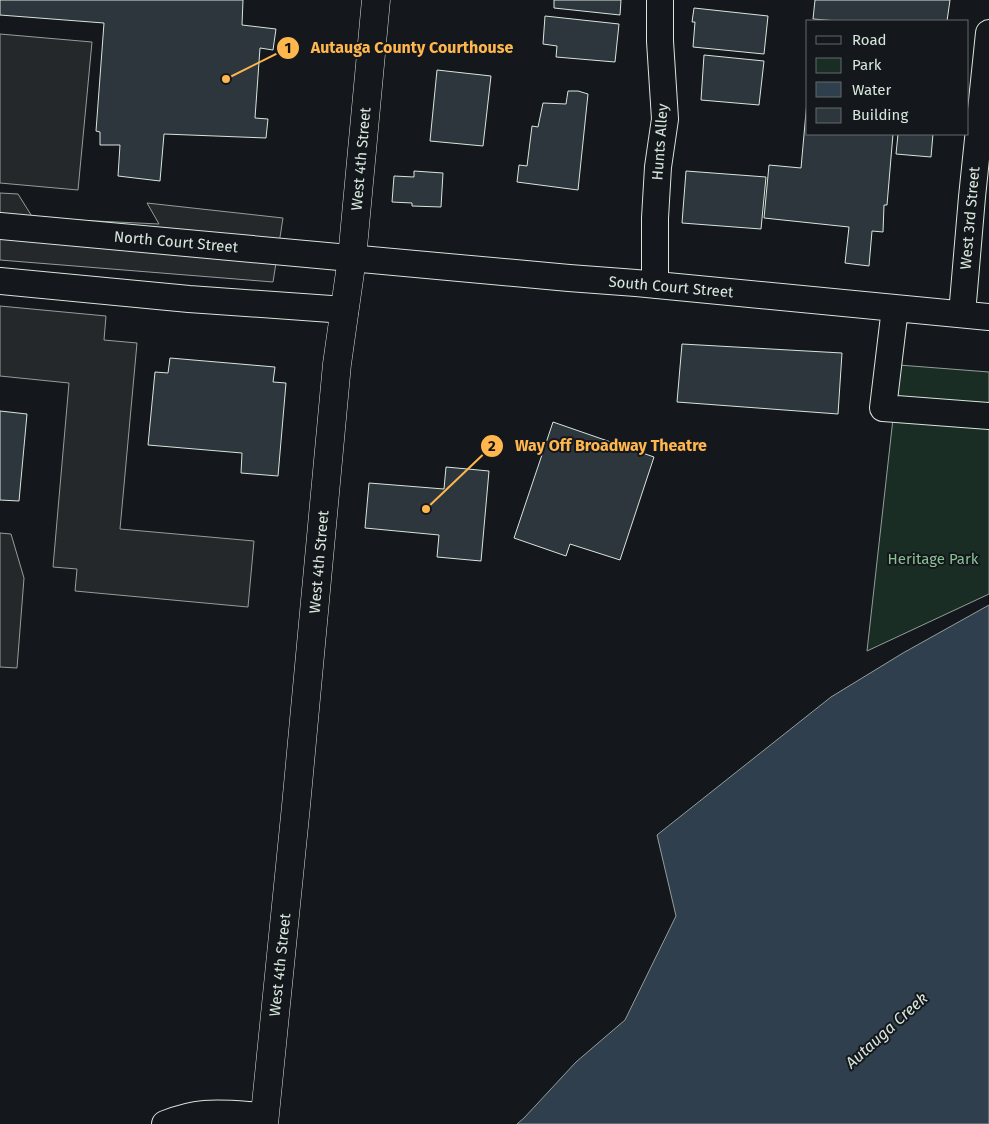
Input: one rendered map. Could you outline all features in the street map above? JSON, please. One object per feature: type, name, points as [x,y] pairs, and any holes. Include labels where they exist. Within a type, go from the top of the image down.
[{"type":"main road","name":"West 4th Street","points":[[264,1120],[296,806],[336,374],[352,258],[376,0]]},
{"type":"street","name":"Hunts Alley","points":[[655,285],[655,218],[658,167],[665,119],[660,41],[660,0]]},
{"type":"street","name":"West 3rd Street","points":[[962,314],[989,33]]},
{"type":"street","name":"North Court Street","points":[[0,226],[352,258]]},
{"type":"street","name":"South Court Street","points":[[352,258],[989,317]]},
{"type":"street","points":[[0,281],[190,299],[346,310]]},
{"type":"street","points":[[895,308],[883,408],[989,416]]},
{"type":"street","points":[[165,1124],[204,1114],[230,1114],[264,1120]]},
{"type":"green space","name":"Heritage Park","points":[[899,365],[989,372],[989,594],[867,651]]},
{"type":"shaded area","points":[[0,34],[92,42],[78,190],[0,183]]},
{"type":"shaded area","points":[[0,193],[18,194],[33,218],[159,224],[147,203],[283,218],[273,282],[0,260]]},
{"type":"shaded area","points":[[0,306],[106,316],[104,340],[137,343],[120,529],[254,541],[248,607],[75,591],[77,569],[53,567],[69,383],[0,376]]},
{"type":"shaded area","points":[[0,533],[11,534],[24,578],[17,668],[0,667]]},
{"type":"water","name":"Autauga Creek","points":[[989,605],[989,1124],[517,1124],[576,1062],[625,1020],[676,916],[657,835],[831,697],[903,653]]},
{"type":"building","points":[[0,0],[243,0],[242,25],[276,29],[273,50],[260,48],[255,118],[268,119],[266,138],[164,134],[160,181],[118,176],[120,145],[100,145],[100,132],[96,131],[104,23],[0,15]]},
{"type":"building","points":[[554,0],[621,0],[620,15],[554,8]]},
{"type":"building","points":[[815,0],[950,0],[947,20],[813,19]]},
{"type":"building","points":[[694,8],[768,16],[764,54],[693,47],[695,22],[692,22]]},
{"type":"building","points":[[545,16],[619,24],[615,62],[556,57],[557,46],[543,44]]},
{"type":"building","points":[[704,55],[764,61],[759,105],[701,100]]},
{"type":"building","points":[[437,70],[491,76],[483,146],[430,141]]},
{"type":"building","points":[[568,91],[588,94],[578,190],[517,182],[519,165],[527,166],[532,126],[538,127],[543,103],[566,104]]},
{"type":"building","points":[[806,112],[806,135],[893,135],[887,205],[884,205],[883,232],[872,231],[869,266],[845,263],[849,227],[764,218],[769,165],[801,168]]},
{"type":"building","points":[[898,135],[933,135],[931,157],[896,154]]},
{"type":"building","points":[[414,171],[443,173],[441,207],[412,206],[412,203],[392,202],[394,176],[414,177]]},
{"type":"building","points":[[686,171],[766,177],[761,229],[682,223]]},
{"type":"building","points":[[682,344],[842,353],[838,414],[677,402]]},
{"type":"building","points":[[170,358],[275,367],[273,382],[286,383],[278,476],[241,473],[242,453],[148,445],[155,372],[168,373]]},
{"type":"building","points":[[0,411],[27,414],[19,501],[0,500]]},
{"type":"building","points":[[553,422],[654,457],[620,560],[570,544],[566,556],[514,538]]},
{"type":"building","points":[[446,467],[489,471],[481,561],[437,557],[439,535],[365,528],[369,483],[444,489]]},
{"type":"place","name":"Autauga County Courthouse","points":[[226,79]]},
{"type":"place","name":"Way Off Broadway Theatre","points":[[426,509]]}]
